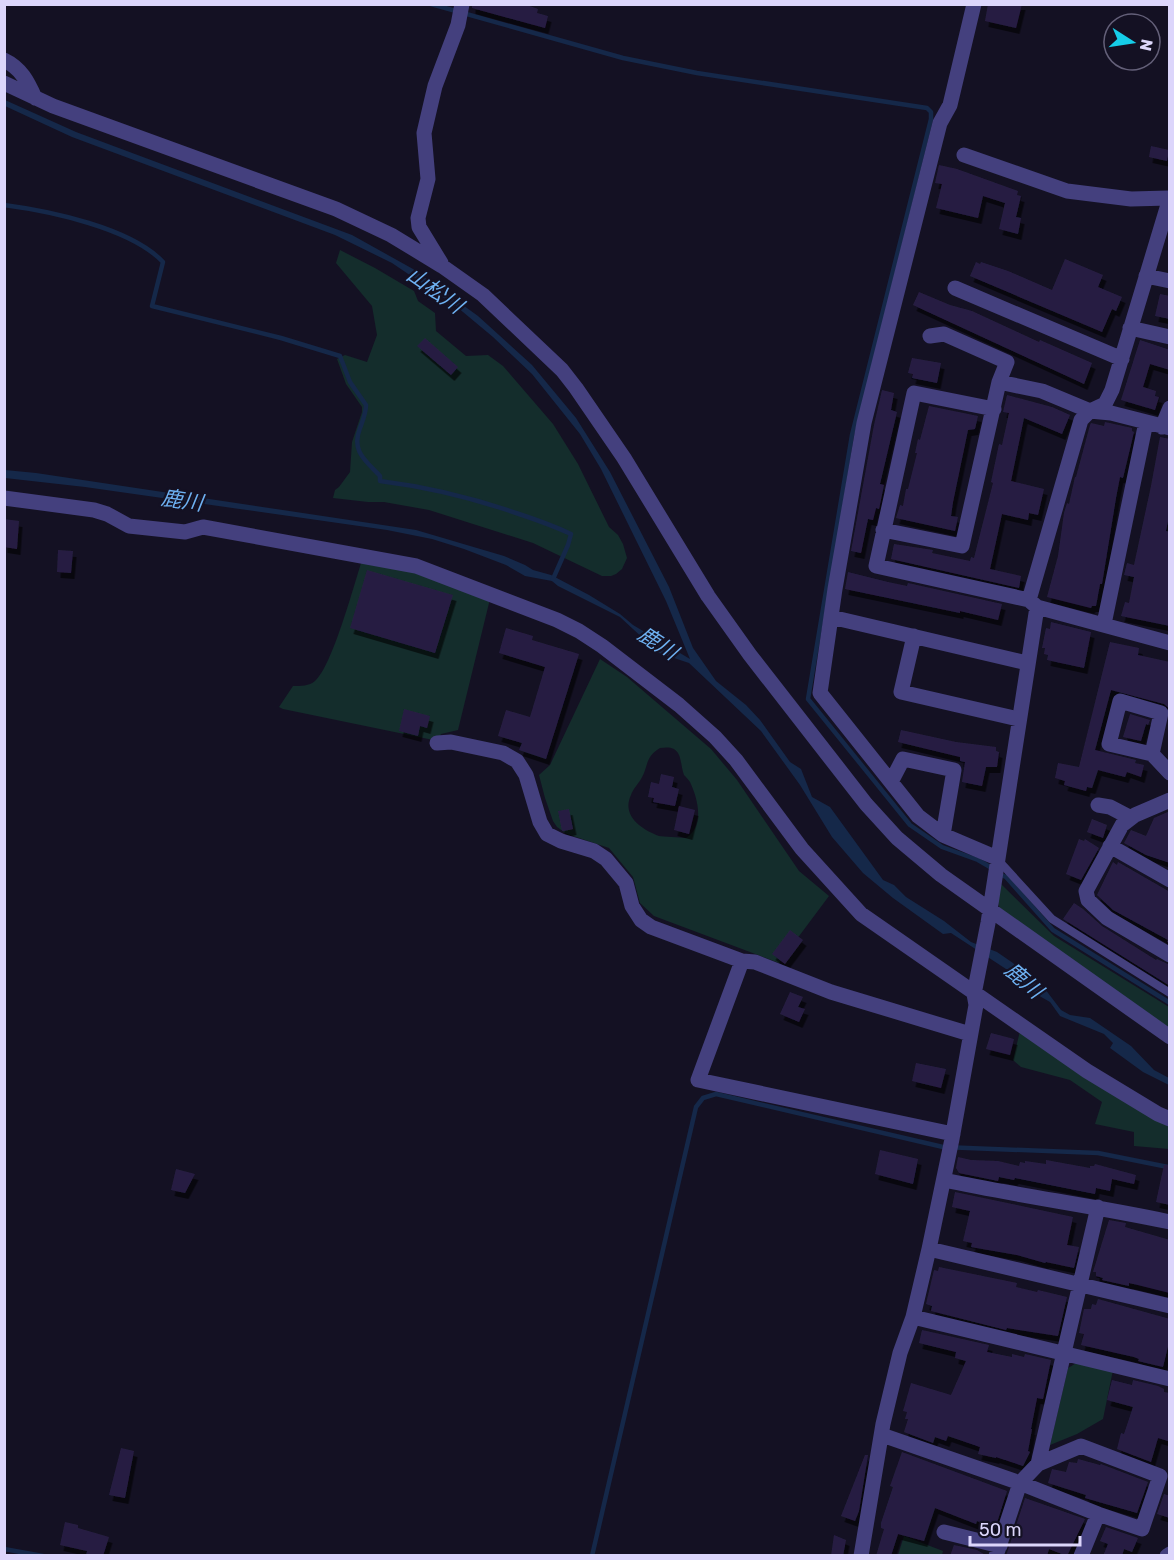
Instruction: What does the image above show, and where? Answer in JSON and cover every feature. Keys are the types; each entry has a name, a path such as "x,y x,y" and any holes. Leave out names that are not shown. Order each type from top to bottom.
{"street":[{"path":"974,4 950,105 940,123 864,423 820,693 918,816 944,835 997,858"},
{"path":"442,266 418,227 418,218 428,179 424,133 435,86 461,10"},
{"path":"4,60 14,65 28,81 35,98"},
{"path":"4,82 64,110 336,209 391,235 442,266 483,295 562,370 576,388 629,467 708,596 757,664 866,804 920,859 966,894 989,915 1170,1037"},
{"path":"861,1556 882,1435 900,1353 913,1317 944,1180 976,1005 975,988 989,915 1027,663 1033,604 1081,420 1090,411 1105,404 1122,359 1169,205 1067,191 964,155"},
{"path":"1146,276 1170,281"},
{"path":"955,288 1122,359"},
{"path":"1130,328 1170,337"},
{"path":"882,530 962,546 999,382 1007,362 944,334 930,336"},
{"path":"999,382 1042,391 1090,411 1111,413 1166,428 1170,408"},
{"path":"993,410 914,393 882,530 876,566 1033,604 1170,643"},
{"path":"1104,624 1146,422"},
{"path":"4,498 94,510 129,526 185,532 203,527 404,563 444,575 557,620 602,646 680,705 715,737 736,760 802,849 861,914 975,988 1087,1071 1170,1119"},
{"path":"831,617 1027,663"},
{"path":"914,636 901,692 1018,719"},
{"path":"437,743 451,742 503,753 513,758 526,774 540,822 547,834 561,842 594,851 606,859 626,883 632,906 641,920 651,927 742,961 755,962 831,992 970,1034"},
{"path":"1152,754 1170,773"},
{"path":"891,782 903,759 954,770 944,835"},
{"path":"1170,800 1131,818 1122,825 1086,891 1088,900 1107,918 1170,955"},
{"path":"1098,805 1110,807 1131,818"},
{"path":"1110,846 1170,880"},
{"path":"742,961 698,1080 951,1142"},
{"path":"944,1180 1170,1222"},
{"path":"1038,1464 1098,1207"},
{"path":"929,1249 1170,1305"},
{"path":"913,1317 1170,1379"},
{"path":"882,1435 1020,1483 1142,1529 1160,1476 1081,1446 1038,1464 1020,1483 998,1551 944,1532"},
{"path":"1081,1556 1098,1514"}],"lane":[{"path":"997,858 1052,919 1170,993"}],"green space":[{"path":"340,250 414,291 418,301 435,313 436,331 466,356 488,355 503,366 553,424 578,464 609,527 618,535 623,544 627,558 622,569 611,576 602,576 533,543 429,510 384,502 333,498 335,490 350,472 352,442 362,412 362,407 346,384 337,359 345,355 367,362 377,335 372,306 336,263"},
{"path":"362,560 403,569 490,599 458,730 441,734 438,741 279,707 293,686 310,684 322,673 342,625"},
{"path":"600,659 627,677 711,749 737,780 799,871 829,896 779,963 654,916 640,903 633,877 609,848 567,834 557,827 545,798 539,775 550,765","holes":["668,747 677,751 684,775 690,782 697,804 696,827 686,838 653,833 640,826 631,816 629,809 632,793 649,759 660,748"]},
{"path":"1000,883 1054,936 1169,1007 1169,1028 1000,909 998,903"},
{"path":"1020,1031 1169,1127 1169,1149 1134,1146 1134,1132 1095,1124 1102,1102 1070,1080 1021,1067 1013,1060"},
{"path":"1078,1362 1113,1370 1103,1419 1077,1434 1050,1445 1068,1368"},
{"path":"904,1536 943,1551 942,1555 898,1555"}],"water":[{"path":"5,100 76,132 352,235 413,269 478,316 532,365 576,418 610,472 669,587 693,648 716,681 746,705 760,720 790,762 801,769 812,797 830,807 883,880 894,885 906,897 944,921 971,942 997,952 1013,963 1022,973 1045,989 1061,1010 1070,1015 1090,1018 1131,1046 1154,1070 1169,1078 1169,1085 1143,1072 1110,1048 1113,1043 1104,1034 1060,1016 1050,1002 1029,990 1013,971 1006,969 951,933 943,934 893,898 863,873 832,837 800,785 761,731 689,663 659,653 620,617 552,581 525,576 506,565 432,539 387,530 85,487 5,478 5,470 36,473 416,530 504,556 533,570 551,575 589,595 690,659 666,601 601,469 580,434 532,374 457,307 392,263 335,235 72,137 5,106"}],"building":[{"path":"472,4 524,4 538,9 537,13 548,16 545,28 472,8"},
{"path":"988,4 1022,4 1016,28 985,21"},
{"path":"1151,146 1169,150 1167,161 1149,157"},
{"path":"939,165 957,169 1018,191 1017,195 1021,196 1016,217 1021,218 1018,234 999,229 1005,203 983,196 978,218 936,208 942,184 935,183"},
{"path":"1065,259 1103,275 1098,287 1122,297 1116,311 1112,309 1102,332 970,276 976,262 980,264 981,262 1052,290"},
{"path":"919,292 972,311 1039,342 1040,340 1092,363 1084,384 913,305"},
{"path":"1160,294 1170,296 1170,319 1155,316"},
{"path":"425,338 458,367 451,375 417,346"},
{"path":"1140,340 1170,350 1170,370 1150,364 1143,387 1156,391 1155,396 1159,397 1155,410 1121,400"},
{"path":"912,358 941,363 937,383 912,378 913,374 908,373"},
{"path":"882,390 894,393 891,410 897,412 880,484 884,485 879,509 876,508 873,520 868,519 861,553 851,551"},
{"path":"1007,395 1052,407 1070,415 1062,434 1024,418 1011,481 1044,489 1038,515 1029,513 1028,520 1002,514 990,569 1021,576 1019,588 891,559 894,544 933,550 932,553 970,561 971,557 974,558 993,483 991,482 999,444 1002,445 1009,413 1003,412"},
{"path":"929,406 978,416 975,429 968,430 953,502 951,516 958,517 955,531 896,518 900,505 903,506 917,453 915,453 918,439 920,440"},
{"path":"1105,422 1132,428 1134,432 1123,478 1120,477 1102,584 1100,584 1096,606 1091,608 1047,597 1058,556 1064,513 1067,503 1069,504 1090,425 1091,423 1104,426"},
{"path":"1160,437 1170,439 1170,511 1166,531 1170,532 1170,626 1121,616 1125,602 1129,603 1134,577 1124,575 1127,563 1134,565"},
{"path":"4,519 19,521 17,549 4,547"},
{"path":"58,550 73,551 71,573 57,572"},
{"path":"367,570 453,595 435,653 350,628"},
{"path":"848,572 1002,604 998,620 845,589"},
{"path":"1051,622 1091,632 1084,668 1047,660 1048,655 1044,654 1045,648 1042,648 1046,628 1050,629"},
{"path":"506,628 533,636 532,640 579,654 546,759 519,750 522,743 498,736 506,710 530,717 545,667 499,653"},
{"path":"1110,642 1139,648 1138,655 1170,662 1170,709 1164,704 1111,690 1095,750 1136,760 1135,763 1144,765 1141,777 1127,772 1125,777 1098,770 1092,788 1087,787 1086,791 1064,785 1065,781 1055,778 1058,763 1079,767"},
{"path":"404,709 430,716 427,728 420,726 418,736 399,731"},
{"path":"1130,714 1150,720 1148,725 1146,724 1141,741 1123,737"},
{"path":"901,730 956,742 996,747 996,751 999,752 997,767 986,767 982,786 962,782 965,762 960,761 960,757 898,742"},
{"path":"661,774 674,777 672,787 679,789 675,806 653,802 654,798 648,797 651,782 659,784"},
{"path":"679,806 695,810 689,834 674,830"},
{"path":"569,809 573,829 562,831 558,811"},
{"path":"1170,811 1170,863 1146,855 1124,843 1131,830 1146,836 1154,818"},
{"path":"1092,819 1107,825 1103,838 1087,832"},
{"path":"1079,839 1084,841 1085,839 1099,848 1081,880 1066,874"},
{"path":"1113,862 1117,865 1118,862 1170,892 1170,943 1113,910 1097,895"},
{"path":"1074,903 1102,926 1156,960 1170,965 1170,986 1063,919"},
{"path":"790,930 803,940 785,964 772,954"},
{"path":"790,992 803,997 798,1007 805,1009 799,1022 780,1014"},
{"path":"991,1033 1014,1039 1010,1055 986,1049"},
{"path":"916,1063 946,1069 941,1088 912,1081"},
{"path":"880,1150 918,1159 913,1184 875,1174"},
{"path":"958,1157 998,1161 1019,1166 1020,1162 1025,1163 1025,1161 1046,1164 1046,1160 1090,1168 1095,1164 1136,1175 1134,1184 1112,1179 1110,1191 1096,1188 1095,1194 1015,1178 1014,1180 999,1177 998,1181 959,1173 956,1168"},
{"path":"1164,1165 1170,1165 1170,1205 1156,1202"},
{"path":"176,1169 195,1174 185,1193 171,1190"},
{"path":"955,1192 1073,1217 1067,1245 1079,1247 1074,1268 971,1247 972,1243 963,1241 970,1211 952,1207"},
{"path":"1109,1220 1126,1223 1125,1227 1170,1240 1170,1293 1129,1283 1129,1286 1102,1280 1103,1278 1096,1276 1096,1272 1093,1272"},
{"path":"939,1267 1017,1283 1016,1287 1067,1297 1058,1336 1007,1328 1006,1330 931,1311 932,1306 926,1304 934,1270 938,1271"},
{"path":"1098,1299 1170,1319 1170,1338 1163,1367 1138,1361 1139,1359 1134,1357 1081,1345 1084,1334 1079,1333 1084,1309 1091,1309 1092,1304 1096,1305"},
{"path":"922,1330 989,1345 987,1352 1012,1357 1012,1354 1024,1357 1025,1354 1051,1360 1043,1399 1037,1398 1028,1451 1030,1452 1023,1466 978,1454 980,1447 948,1436 946,1441 935,1437 933,1443 904,1432 908,1419 905,1419 907,1412 903,1411 911,1383 951,1395 966,1361 955,1358 956,1352 919,1343"},
{"path":"1112,1380 1132,1385 1133,1380 1158,1386 1164,1389 1164,1392 1170,1393 1170,1435 1168,1441 1158,1438 1151,1462 1117,1449 1121,1433 1124,1434 1133,1407 1107,1400"},
{"path":"121,1448 134,1451 125,1498 109,1495"},
{"path":"902,1452 1007,1491 995,1529 935,1508 924,1541 898,1534 891,1556 876,1556 884,1529 881,1528 881,1523 893,1487 890,1486"},
{"path":"865,1455 868,1455 859,1511 855,1521 841,1516"},
{"path":"1078,1459 1101,1464 1148,1482 1137,1513 1085,1498 1086,1495 1048,1483 1052,1469 1066,1472 1069,1462 1077,1463"},
{"path":"1164,1494 1170,1496 1170,1518 1157,1514"},
{"path":"1025,1498 1085,1519 1067,1556 1049,1549 1047,1556 1006,1556"},
{"path":"65,1522 109,1537 103,1556 86,1556 87,1551 60,1545"},
{"path":"1106,1527 1138,1538 1132,1552 1124,1549 1122,1556 1103,1556 1108,1544 1100,1541"},
{"path":"834,1535 846,1540 843,1556 831,1556"},
{"path":"954,1545 977,1550 987,1556 950,1556"}],"waterway":[{"path":"431,4 623,58 697,73 927,108 931,112 852,435 808,699 910,825 942,847 978,860 990,867"},
{"path":"4,205 89,223 149,250 163,262 152,306 281,338 340,356 350,382 366,405 358,436 358,449 380,476 380,481 416,486 467,498 502,508 571,534 553,579"},
{"path":"1001,875 1006,877 1053,930 1170,1003"},
{"path":"592,1556 696,1107 703,1098 716,1094 943,1147 1098,1153 1168,1167"},
{"path":"4,1549 43,1556"}],"water label":[{"name":"山松川","path":"435,290"},
{"name":"鹿川","path":"182,500"},
{"name":"鹿川","path":"658,643"},
{"name":"鹿川","path":"1024,980"}]}
